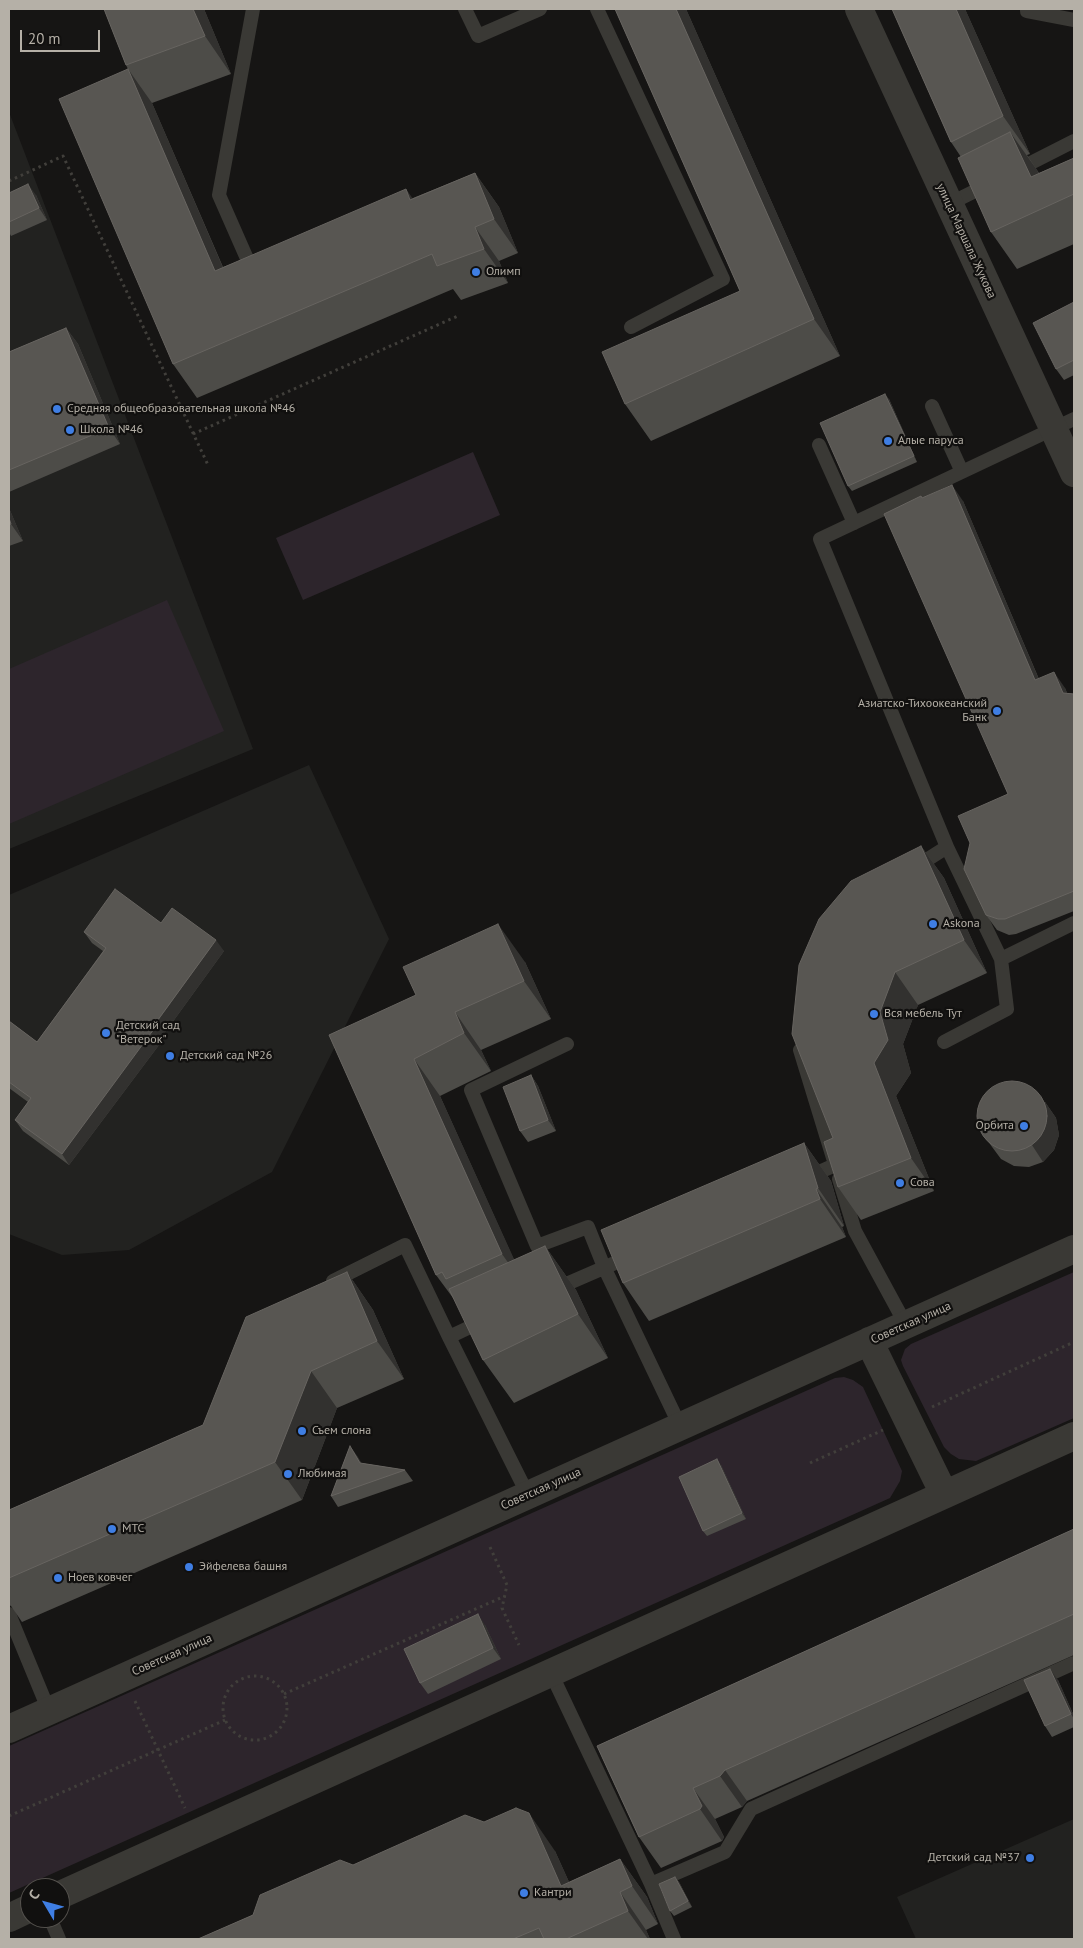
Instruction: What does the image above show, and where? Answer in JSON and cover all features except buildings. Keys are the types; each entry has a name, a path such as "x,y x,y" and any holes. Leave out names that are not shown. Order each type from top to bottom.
{"street":[{"name":"улица Маршала Жукова","path":"859,9 949,204 1068,443"},
{"name":"Советская улица","path":"9,1729 1074,1249"},
{"path":"869,1341 944,1494"},
{"path":"70,1890 1074,1436"}],"lane":[{"path":"253,9 219,196 252,270 269,262"},
{"path":"465,9 478,36 540,9"},
{"path":"597,9 723,278 631,327"},
{"path":"1027,9 1028,11 1074,20"},
{"path":"949,204 1074,141"},
{"path":"932,406 962,472"},
{"path":"944,1042 1007,1009 1000,959 947,847 820,539 962,472 1068,443"},
{"path":"819,445 854,523"},
{"path":"905,874 947,847"},
{"path":"1000,959 1074,922"},
{"path":"800,1038 799,1046 855,1231 906,1325"},
{"path":"567,1044 471,1090 537,1246 588,1227 604,1267 680,1426"},
{"path":"791,1185 835,1165"},
{"path":"317,1288 405,1245 448,1337 528,1495"},
{"path":"544,1294 640,1252"},
{"path":"448,1337 500,1314"},
{"path":"9,1614 49,1711"},
{"path":"651,1884 725,1852 751,1809 1074,1663"},
{"path":"551,1673 651,1884 674,1939"}],"path":[{"path":"9,181 63,156 208,465"},
{"path":"193,434 460,315"},
{"path":"810,1463 1074,1342"},
{"path":"490,1547 507,1585 502,1608 519,1645"},
{"path":"284,1694 505,1596"},
{"path":"249,1676 263,1677 275,1683 284,1694 288,1708 284,1722 275,1734 261,1740 246,1739 233,1732 225,1720 223,1706 227,1693 236,1682 249,1676"},
{"path":"132,1695 186,1811"},
{"path":"9,1816 225,1720"}],"shaded area":[{"name":"Школа №46","path":"9,112 253,749 9,849"},
{"path":"473,452 500,515 303,600 276,538"},
{"path":"167,600 224,731 9,824 9,669"},
{"name":"Детский сад №26","path":"309,765 389,939 272,1172 129,1250 62,1255 9,1234 9,895"},
{"path":"1074,1272 1074,1418 976,1461 959,1459 951,1454 944,1447 903,1366 901,1360 905,1349 911,1344"},
{"path":"844,1377 853,1380 863,1387 902,1471 900,1481 890,1498 42,1878 20,1878 20,1888 9,1893 9,1746 835,1378"},
{"name":"Детский сад №37","path":"1074,1819 1074,1939 916,1939 897,1897"}],"place":[{"name":"Олимп","path":"476,272"},
{"name":"Средняя общеобразовательная школа №46","path":"57,409"},
{"name":"Школа №46","path":"70,430"},
{"name":"Алые паруса","path":"888,441"},
{"name":"Азиатско-Тихоокеанский Банк","path":"997,711"},
{"name":"Askona","path":"933,924"},
{"name":"Вся мебель Тут","path":"874,1014"},
{"name":"Детский сад \"Ветерок\"","path":"106,1033"},
{"name":"Детский сад №26","path":"170,1056"},
{"name":"Орбита","path":"1024,1126"},
{"name":"Сова","path":"900,1183"},
{"name":"Съем слона","path":"302,1431"},
{"name":"Любимая","path":"288,1474"},
{"name":"МТС","path":"112,1529"},
{"name":"Эйфелева башня","path":"189,1567"},
{"name":"Ноев ковчег","path":"58,1578"},
{"name":"Детский сад №37","path":"1030,1858"},
{"name":"Кантри","path":"524,1893"}]}
